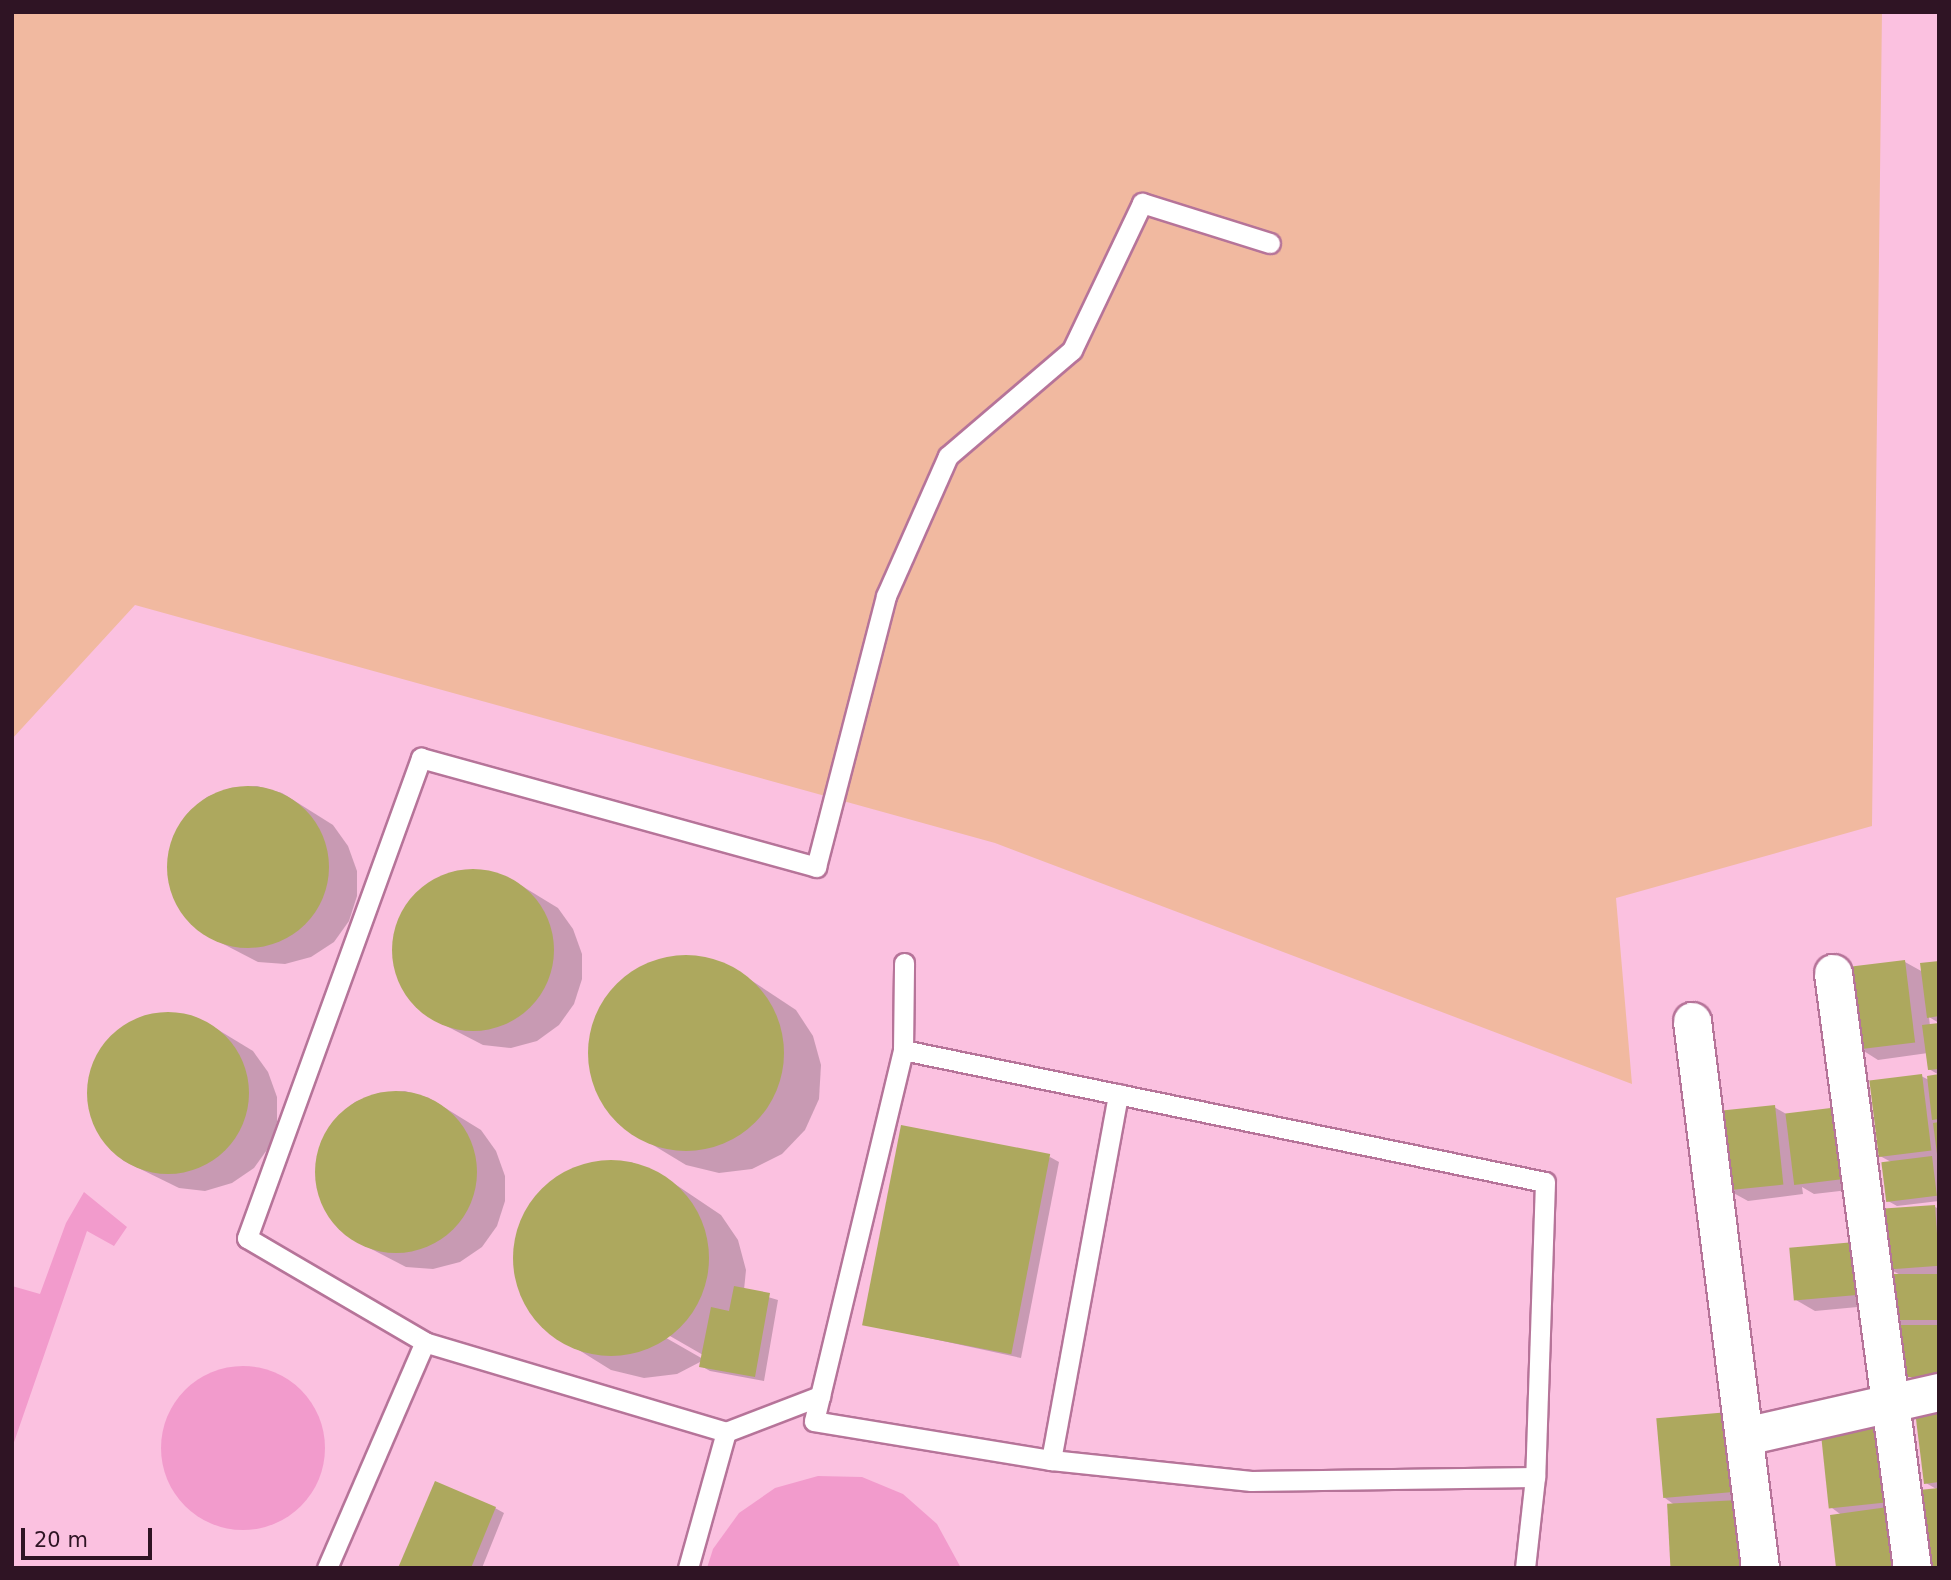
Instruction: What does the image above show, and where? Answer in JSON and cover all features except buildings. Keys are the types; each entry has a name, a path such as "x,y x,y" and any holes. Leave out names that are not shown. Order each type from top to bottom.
{"street":[{"path":"1833,973 1912,1568"},
{"path":"1692,1021 1760,1568"},
{"path":"1745,1436 1939,1392"}],"lane":[{"path":"820,1396 726,1432 425,1342 247,1238 421,758 816,867 886,596 948,456 1072,350 1142,203 1270,243"},
{"path":"904,963 903,1050 814,1421 1051,1460 1251,1481 1535,1477"},
{"path":"903,1050 1545,1182 1535,1477 1525,1568"},
{"path":"1051,1460 1118,1094"},
{"path":"327,1568 425,1342"},
{"path":"688,1568 726,1432"}],"shaded area":[{"path":"12,12 1882,12 1872,826 1616,898 1632,1084 995,843 135,605 12,739"},
{"path":"84,1192 127,1227 114,1246 87,1231 12,1448 12,1286 40,1294 66,1223"},
{"path":"243,1366 274,1372 301,1390 319,1417 325,1448 319,1479 301,1506 274,1524 243,1530 212,1524 185,1506 167,1479 161,1448 167,1417 185,1390 212,1372"},
{"path":"818,1476 862,1477 903,1494 937,1524 961,1568 707,1568 713,1549 739,1513 775,1488"}]}
